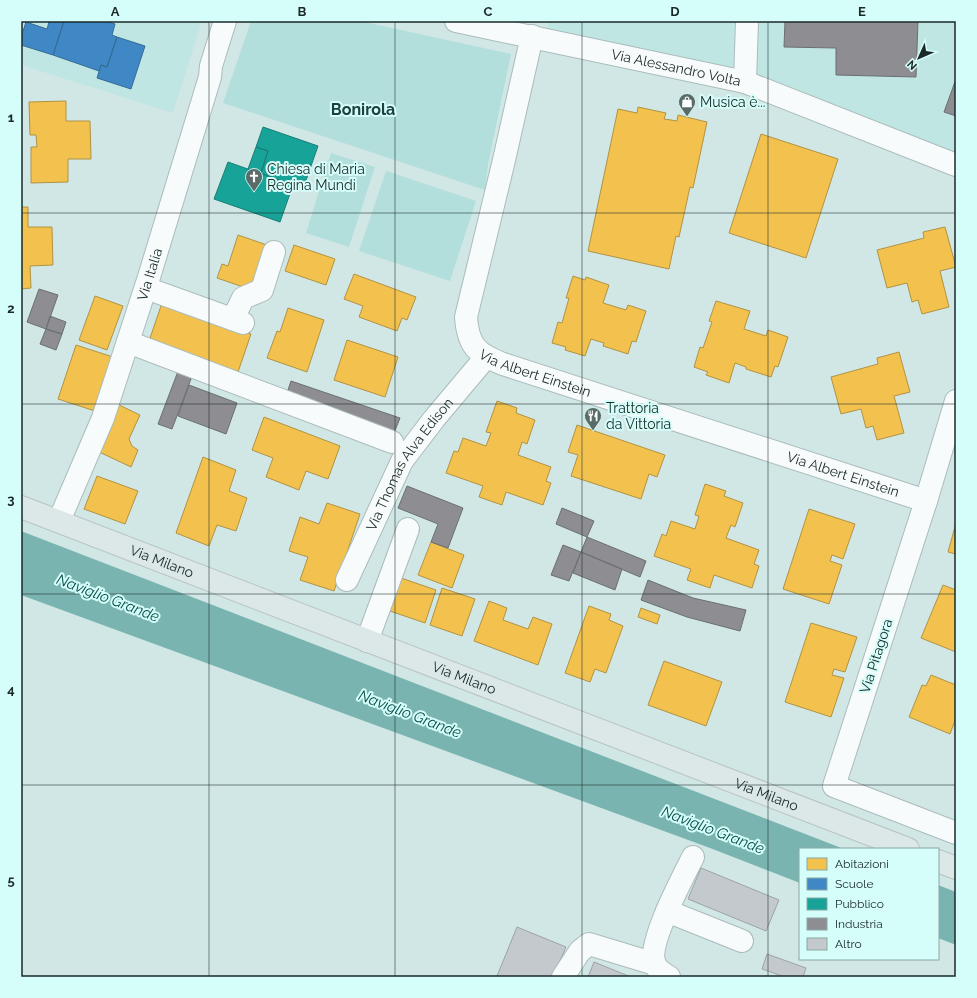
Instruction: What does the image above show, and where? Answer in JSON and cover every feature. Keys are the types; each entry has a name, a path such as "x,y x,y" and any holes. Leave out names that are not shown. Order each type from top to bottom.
{"main road":[{"name":"Via Milano","path":"21,507 905,848"},
{"path":"939,861 956,868"}],"street":[{"name":"Via Italia","path":"59,521 103,418 146,288 210,77 211,66 225,21"},
{"name":"Via Alessandro Volta","path":"456,21 745,82 956,165"},
{"path":"745,82 747,21"},
{"name":"Via Albert Einstein","path":"532,36 466,317 469,338 474,346 486,357 510,366 926,502"},
{"path":"146,288 238,321 243,298 262,290 274,252"},
{"path":"128,342 392,442"},
{"name":"Via Thomas Alva Edison","path":"347,580 402,461 434,419 486,357"},
{"name":"Via Pitagora","path":"956,401 926,502 834,786 956,833"},
{"path":"367,641 408,529"},
{"path":"662,971 654,949 667,911 692,857"},
{"path":"667,911 742,941"},
{"path":"564,977 580,951 589,944 662,971"}],"shaded area":[{"path":"21,21 202,21 173,113 21,65"},
{"path":"251,21 360,21 511,54 488,164 485,190 223,103"},
{"path":"548,21 956,21 956,155 548,31"},
{"path":"331,153 375,167 349,247 306,233"},
{"path":"386,171 476,201 450,281 359,251"}],"water":[{"name":"Naviglio Grande","path":"21,531 841,848 799,848 799,883 710,848 21,595"},
{"path":"939,885 956,892 956,945 939,938"}],"building: Abitazioni":[{"path":"66,101 66,121 90,121 91,159 68,159 68,182 31,183 31,147 37,147 36,135 30,135 29,102"},
{"path":"638,107 666,113 664,119 677,121 678,115 707,122 693,188 690,187 679,237 676,236 669,269 588,251 618,109 637,113"},
{"path":"761,134 838,159 806,258 729,233"},
{"path":"21,207 28,207 28,227 52,227 53,265 30,266 31,288 21,289"},
{"path":"945,227 956,267 940,271 949,307 922,314 918,300 912,302 907,283 887,288 877,250 924,238 923,232"},
{"path":"238,235 267,245 252,290 217,278 222,264 228,266"},
{"path":"294,245 335,259 326,285 285,271"},
{"path":"354,274 416,297 407,320 402,318 397,331 359,317 363,306 344,299"},
{"path":"573,276 585,280 586,277 609,285 603,303 626,310 628,305 646,311 636,342 632,341 628,354 603,346 604,343 591,339 585,356 565,350 566,347 552,343 558,322 562,323 569,298 566,298"},
{"path":"95,296 123,306 107,350 79,340"},
{"path":"716,301 750,311 744,329 766,336 768,330 788,337 778,367 775,366 771,377 746,369 746,367 735,363 729,383 706,375 708,372 694,367 700,347 703,348 712,322 709,321"},
{"path":"162,303 251,334 237,375 148,344"},
{"path":"288,308 324,320 307,372 267,358 277,331 280,332"},
{"path":"347,340 398,357 385,397 334,380"},
{"path":"76,345 113,357 95,411 58,399"},
{"path":"899,352 910,392 894,396 904,433 877,440 873,426 866,428 861,409 841,414 831,377 878,364 877,358"},
{"path":"497,401 517,408 516,413 535,420 527,444 522,442 518,455 551,467 546,481 551,483 543,505 506,492 502,505 479,497 483,486 446,473 454,451 458,452 463,438 486,446 491,433 486,432"},
{"path":"117,404 140,415 129,439 132,446 138,450 131,467 95,450"},
{"path":"264,417 340,446 328,479 306,471 299,490 266,477 273,458 252,450"},
{"path":"577,425 665,455 657,477 649,474 641,499 571,476 578,455 568,452"},
{"path":"203,457 236,470 229,491 247,498 236,531 217,525 209,546 176,533"},
{"path":"97,476 138,491 125,524 84,509"},
{"path":"705,484 726,491 724,496 743,503 735,527 731,525 726,538 759,550 754,564 759,566 752,588 714,575 710,588 687,580 691,569 654,556 662,534 666,536 671,521 695,529 699,516 695,515"},
{"path":"327,503 360,514 334,591 300,580 308,557 289,551 300,517 319,524"},
{"path":"809,509 855,524 843,559 832,555 830,561 842,565 829,604 783,589"},
{"path":"956,523 956,554 948,552"},
{"path":"431,542 464,555 452,588 418,575"},
{"path":"401,578 436,590 425,623 390,611"},
{"path":"943,585 956,590 956,652 921,638"},
{"path":"442,588 475,599 462,636 430,625"},
{"path":"489,601 507,608 503,620 528,629 533,617 552,624 538,665 474,641"},
{"path":"589,606 611,614 609,620 623,626 606,673 595,669 590,682 565,673"},
{"path":"641,608 660,615 657,624 638,617"},
{"path":"811,623 857,637 845,672 834,669 832,675 844,678 831,717 785,702"},
{"path":"664,661 722,682 706,726 648,705"},
{"path":"931,675 956,685 956,718 950,734 909,717 922,685 926,686"}],"building: Scuole":[{"path":"46,21 64,21 53,55 21,45 21,37 26,22 47,29 49,22"},
{"path":"64,21 105,21 115,24 112,35 117,37 107,67 101,65 99,71 53,55"},
{"path":"117,37 145,46 131,89 97,78 101,65 107,67"}],"building: Pubblico":[{"path":"263,127 318,146 303,189 261,173 268,151 256,147"},
{"path":"256,147 268,151 261,173 248,169"},
{"name":"Chiesa di Maria Regina Mundi","path":"228,162 293,185 280,222 214,199"}],"building: Industria":[{"path":"785,21 918,21 916,77 836,75 836,48 784,47"},
{"path":"956,79 956,116 944,112"},
{"path":"39,289 58,295 46,329 27,322"},
{"path":"50,316 66,322 62,334 46,329"},
{"path":"46,329 62,334 56,350 40,344"},
{"path":"180,366 194,371 172,429 158,424"},
{"path":"291,381 400,418 394,433 286,396"},
{"path":"189,385 237,403 226,434 178,416"},
{"path":"407,486 463,508 448,548 431,542 438,524 398,508"},
{"path":"562,508 594,521 587,537 556,524"},
{"path":"587,537 646,561 640,577 581,552"},
{"path":"563,545 581,552 569,581 551,575"},
{"path":"581,552 622,569 615,590 573,573"},
{"path":"648,580 693,598 746,610 740,631 687,617 641,600"}],"building: Altro":[{"path":"701,868 779,900 766,931 688,899"},
{"path":"517,927 566,947 553,977 497,976"},
{"path":"767,954 806,968 803,977 785,977 762,969"},
{"path":"594,962 631,977 588,977"}],"place":[{"name":"Musica è...","path":"687,117"},
{"name":"Chiesa di Maria Regina Mundi","path":"254,192"},
{"name":"Trattoria da Vittoria","path":"593,431"}],"district":[{"name":"Bonirola","path":"363,109"}]}
